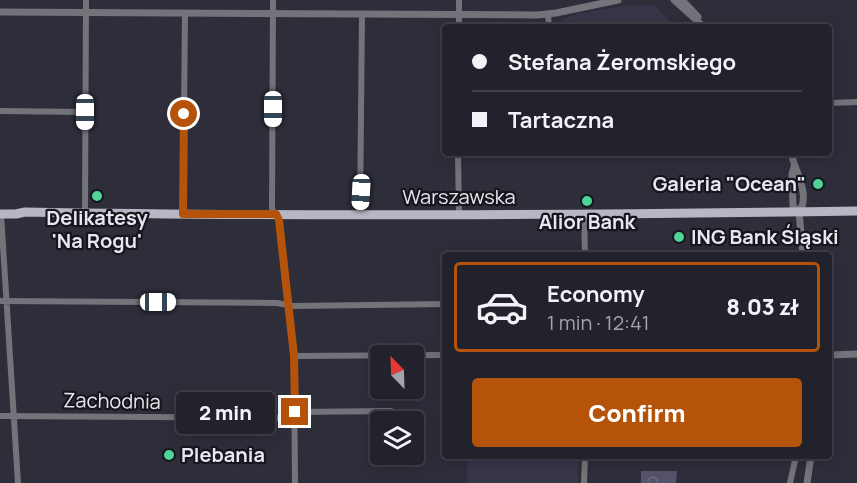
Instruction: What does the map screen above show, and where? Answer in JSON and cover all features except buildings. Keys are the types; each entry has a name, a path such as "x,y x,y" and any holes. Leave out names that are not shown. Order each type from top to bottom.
{"main road":[{"name":"Warszawska","path":"0,213 584,215 857,211"}],"street":[{"path":"85,213 86,0"},
{"path":"273,0 272,209 279,220 294,356 295,483"},
{"path":"459,0 459,24"},
{"path":"0,12 548,14 618,0"},
{"path":"674,0 700,24"},
{"path":"682,0 702,24"},
{"path":"183,214 185,13"},
{"path":"360,215 362,14"},
{"path":"548,14 549,24"},
{"path":"832,103 857,102"},
{"path":"0,111 85,112"},
{"path":"458,156 459,215"},
{"path":"792,156 803,199 803,206 799,212 802,252"},
{"path":"0,213 3,301 18,483"},
{"path":"584,215 585,252"},
{"path":"3,301 277,303 289,305 442,304"},
{"path":"294,356 442,354"},
{"path":"832,355 857,354"},
{"name":"Zachodnia","path":"0,416 295,415 370,412"},
{"path":"584,483 585,459"},
{"path":"790,483 795,459"},
{"path":"807,483 811,459"}],"shaded area":[{"path":"654,5 673,24 560,24 562,19 577,14 623,6"},
{"path":"467,459 578,459 578,483 467,483"}],"green space":[{"path":"641,471 677,471 676,483 641,483"}],"place":[{"name":"Galeria \"Ocean\"","path":"818,184"},
{"name":"Delikatesy 'Na Rogu'","path":"97,196"},
{"name":"Alior Bank","path":"587,201"},
{"name":"ING Bank Śląski","path":"679,237"},
{"name":"Plebania","path":"169,455"}],"route":[{"path":"184,114 183,214 276,214 279,220 294,356 295,412"}]}
